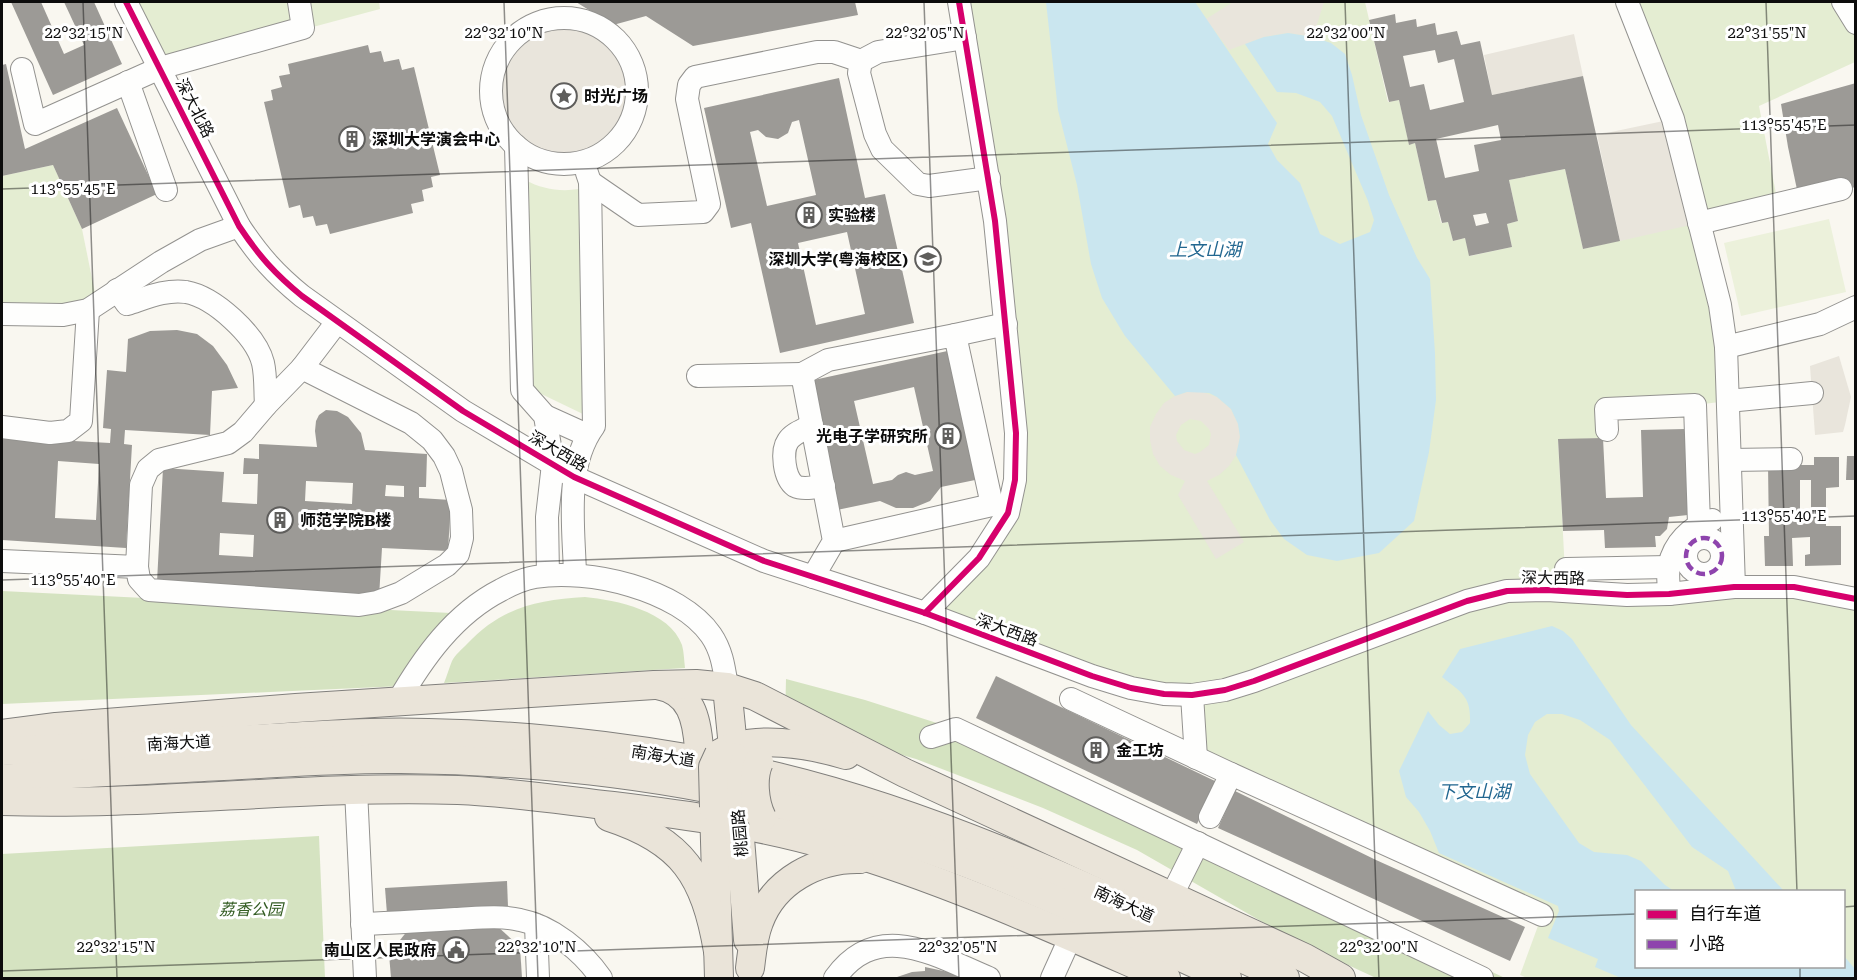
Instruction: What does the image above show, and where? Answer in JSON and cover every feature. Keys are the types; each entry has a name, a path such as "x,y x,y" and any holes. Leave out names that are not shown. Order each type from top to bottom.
{"main road":[{"path":"2,734 56,727 654,685 696,684 727,687 755,696 905,773 1172,895 1305,958 1341,978"},
{"path":"654,685 672,690 693,710 698,730 755,776 757,804 728,817"},
{"path":"727,687 729,754"},
{"name":"南海大道","path":"2,752 356,733 427,732 599,747 725,766 780,778 975,839 1032,862 1285,978"},
{"path":"728,817 713,767 729,754 772,752 798,745 838,753 905,773"},
{"name":"南海大道","path":"2,779 337,760 402,759 540,767 614,774 670,783 779,805 904,841 1028,889 1227,978"},
{"path":"2,801 67,802 356,790 459,790 728,817 874,859 983,898 1166,978"},
{"path":"535,796 611,817 641,829 674,850 694,874 701,888 714,926 718,965"},
{"name":"桃园路","path":"718,965 728,817"},
{"name":"桃园路","path":"728,817 750,973"},
{"path":"750,973 758,924 766,906 778,890 795,876 819,865 842,860 874,859"}],"street":[{"name":"深大北路","path":"126,2 239,226"},
{"path":"22,69 35,124 160,68 303,28 299,2"},
{"path":"925,613 979,558 1000,509 1016,480 1016,433 989,178 959,2"},
{"path":"1627,2 1673,119 1720,305 1726,347 1734,587"},
{"path":"1843,2 1856,23"},
{"path":"575,575 574,477 587,435 594,426 587,172 598,156 612,147 623,135 632,120 637,90 635,74 625,50 608,31 557,9 519,33 500,54 491,87 492,103 505,135 532,157 551,163 570,164 587,172 638,215 703,212 709,204 687,99 689,84 695,77 817,52 834,52 861,60 878,52 966,38"},
{"path":"861,60 860,73 875,134 882,149 918,184 929,186 989,178"},
{"path":"129,82 166,190"},
{"path":"516,146 522,390 545,416 587,435"},
{"path":"1699,223 1840,189"},
{"path":"2,314 63,315 88,310 200,240 239,226"},
{"name":"深大西路","path":"239,226 258,254 279,277 337,322 463,411 574,477 764,561 925,613 1131,688 1164,694 1192,695 1225,690 1467,601 1525,590 1627,595 1669,594 1734,587 1794,587 1856,599"},
{"path":"117,290 127,304 158,293 186,292 213,303 231,316 248,336 262,361 266,405"},
{"path":"1726,347 1820,324 1856,307"},
{"path":"2,427 50,433 68,431 81,421 88,310"},
{"path":"302,368 411,423 432,440 444,456 451,471 461,510 462,538 458,554 447,565 401,593 378,602 359,605 149,590 140,579 137,567 141,485 148,469 159,460 228,442 243,432 302,368 337,322"},
{"path":"698,376 801,374 828,360 1006,324"},
{"path":"955,335 1000,509"},
{"path":"801,374 834,541 813,577"},
{"path":"1728,401 1812,393"},
{"path":"1607,430 1606,409 1695,405 1700,531"},
{"path":"545,416 553,464 548,517 548,575"},
{"path":"812,425 792,436 786,443 783,454 789,478 794,485 802,488 824,486"},
{"path":"1730,460 1791,459"},
{"path":"834,541 1000,509"},
{"path":"1669,594 1668,567 1681,540 1700,531 1715,519 1732,518"},
{"path":"2,561 137,567"},
{"path":"1566,569 1668,567"},
{"path":"1626,569 1627,595"},
{"path":"397,703 427,655 460,619 479,603 499,591 532,577 548,575 575,575 632,585 692,615 710,633 717,645 724,666 727,687"},
{"path":"1192,695 1196,758"},
{"path":"1071,699 1542,915"},
{"path":"931,737 956,729 1482,978"},
{"path":"1210,818 1231,774"},
{"path":"356,790 365,978"},
{"path":"1172,895 1197,843"},
{"path":"362,924 495,917 522,920 536,925 575,950 601,978"},
{"path":"536,925 538,978"},
{"path":"1052,978 1071,936"},
{"path":"835,978 852,959 864,951 880,946 899,945 919,949 989,978"}],"green space":[{"path":"125,2 379,2 380,9 160,68"},
{"path":"959,2 1365,2 1388,102 1399,100 1409,144 1415,143 1428,201 1436,200 1441,223 1448,222 1453,241 1465,238 1470,256 1512,247 1507,224 1518,221 1509,180 1565,169 1583,249 1699,222 1627,2 1843,2 1855,23 1855,62 1759,106 1778,204 1699,223 1728,401 1695,405 1603,409 1603,438 1558,440 1566,591 1855,599 1855,978 1527,978 1520,975 1542,915 1196,758 1192,695 925,613 979,558 1015,480"},
{"path":"53,165 82,229 97,303 2,314 2,176"},
{"path":"525,180 551,189 579,189 585,415 533,390"},
{"path":"1829,219 1846,292 1741,316 1724,243"},
{"path":"2,591 451,613 402,686 2,704"},
{"path":"585,597 641,609 666,624 676,633 682,645 685,668 444,683 455,657 493,621 536,603"},
{"path":"786,679 865,700 943,725 1095,786 1505,978 1376,978 1294,940 1137,850 1043,808 916,759 785,721"},
{"name":"荔香公园","path":"319,836 325,978 2,978 2,854"}],"shaded area":[{"path":"1233,2 1324,2 1313,37 1288,33 1264,37 1229,50 1206,19"},
{"name":"时光广场","path":"564,18 592,23 616,39 632,63 637,91 632,119 616,143 592,159 564,164 536,159 512,143 496,119 491,91 496,63 512,39 536,23"},
{"path":"1574,34 1583,76 1492,95 1484,55"},
{"path":"1673,119 1699,223 1620,241 1597,135"},
{"path":"1839,356 1851,397 1843,432 1815,435 1810,366"},
{"path":"1200,391 1217,397 1231,409 1238,424 1240,437 1236,455 1219,475 1207,481 1244,542 1216,559 1178,495 1185,481 1171,475 1160,466 1153,454 1150,440 1150,427 1164,403 1187,392","holes":["1190,419 1201,421 1211,434 1209,445 1195,454 1184,450 1177,441 1176,435 1181,425"]}],"water":[{"name":"上文山湖","path":"1046,2 1195,2 1277,123 1268,144 1277,160 1300,183 1320,234 1340,244 1370,232 1374,220 1332,116 1320,102 1296,93 1277,92 1245,44 1264,37 1288,33 1331,43 1345,54 1361,115 1389,195 1417,258 1430,279 1436,400 1429,452 1414,521 1379,553 1337,561 1307,555 1284,539 1270,520 1236,455 1240,437 1238,424 1231,409 1209,393 1187,392 1175,396 1125,336 1102,298 1091,264 1077,185 1058,110"},
{"name":"下文山湖","path":"1552,626 1563,631 1572,639 1631,725 1783,890 1736,890 1728,871 1692,847 1610,740 1580,720 1562,714 1547,714 1535,722 1528,735 1525,755 1530,774 1579,843 1594,852 1627,855 1641,861 1672,890 1635,890 1635,968 1845,968 1845,957 1855,969 1855,978 1621,978 1595,967 1598,959 1548,938 1559,911 1558,906 1439,853 1419,812 1406,797 1399,771 1428,711 1450,734 1462,732 1470,723 1469,707 1464,696 1442,677 1460,649"}],"building":[{"path":"11,2 41,2 64,54 84,45 64,2 94,2 122,64 53,95"},
{"path":"576,2 855,2 858,15 693,46 646,16 613,25"},
{"path":"1395,14 1396,23 1416,19 1417,27 1435,23 1437,35 1457,31 1461,45 1480,41 1492,95 1583,76 1620,241 1583,249 1565,169 1509,180 1518,221 1507,224 1512,247 1469,256 1465,238 1453,241 1448,222 1442,223 1436,200 1428,201 1415,143 1409,145 1399,100 1389,102 1369,20","holes":["1435,50 1438,63 1454,59 1464,102 1430,110 1424,84 1410,87 1403,56","1498,125 1501,140 1474,145 1479,171 1445,178 1436,139","1486,213 1489,223 1476,226 1473,215"]},
{"name":"深圳大学演会中心","path":"368,45 370,53 381,51 384,62 399,59 402,70 414,67 440,175 431,177 433,187 422,190 424,201 411,204 413,213 330,234 327,224 316,226 313,216 303,218 300,205 289,208 264,102 273,100 271,90 282,87 279,76 290,74 288,64"},
{"path":"6,64 25,149 117,108 157,194 82,229 53,165 2,176 2,65"},
{"name":"实验楼","path":"839,78 865,198 885,194 914,323 780,353 751,223 731,228 704,108","holes":["799,120 816,195 767,206 750,132 758,130 766,137 778,139 788,133 792,122","847,232 865,314 816,325 798,243"]},
{"path":"1856,83 1856,187 1799,199 1781,104"},
{"path":"177,330 197,334 213,346 227,365 238,388 212,391 210,435 125,430 124,444 132,445 126,548 2,540 2,437 110,443 111,429 103,428 107,370 126,372 128,339 150,331","holes":["58,461 99,464 96,520 55,518"]},
{"name":"光电子学研究所","path":"952,350 980,479 941,487 930,501 913,508 896,508 880,501 837,510 809,381","holes":["914,387 933,471 915,475 906,472 892,480 873,484 854,401"]},
{"path":"326,410 337,411 348,417 361,433 365,450 427,454 426,487 419,487 419,498 451,500 448,551 382,548 379,597 157,582 163,468 224,472 222,502 257,504 258,474 243,474 244,458 259,459 259,444 317,447 315,431 319,415","holes":["306,481 353,483 352,504 305,501","386,485 404,486 404,497 385,496","220,533 254,535 253,557 219,555"]},
{"path":"1685,429 1688,515 1669,517 1667,529 1660,536 1655,536 1656,547 1605,548 1604,530 1563,531 1558,439 1603,438 1606,498 1643,497 1641,430"},
{"path":"1847,456 1856,456 1856,480 1846,480"},
{"path":"1814,457 1839,457 1839,487 1826,488 1826,526 1841,526 1841,565 1805,566 1805,555 1810,554 1810,537 1792,538 1793,566 1765,566 1764,536 1769,536 1768,465 1814,465","holes":["1800,480 1811,480 1811,510 1800,510"]},
{"name":"金工坊","path":"996,676 1217,782 1197,824 976,718"},
{"path":"1235,791 1376,860 1525,927 1510,961 1218,828"},
{"path":"507,881 508,907 387,914 385,888"},
{"name":"南山区人民政府","path":"496,925 520,947 522,978 391,978 389,954 408,930"},
{"path":"925,967 948,972 949,970 975,978 894,978 912,972 925,971"}],"marked path":[{"path":"1704,538 1717,543 1722,556 1717,569 1704,574 1691,569 1686,556 1691,543 1704,538"}],"cycle path":[{"path":"126,2 239,226 261,256 302,296 463,411 574,477 764,561 925,613 1092,676 1131,688 1164,694 1192,695 1225,690 1467,601 1507,591 1547,590 1627,595 1669,594 1734,587 1794,587 1856,599"},
{"path":"925,613 979,558 1008,513 1015,480 1016,433 995,221 959,2"}],"place":[{"name":"时光广场","path":"564,96"},
{"name":"深圳大学演会中心","path":"352,139"},
{"name":"实验楼","path":"809,215"},
{"name":"深圳大学(粤海校区)","path":"928,259"},
{"name":"光电子学研究所","path":"948,436"},
{"name":"师范学院B楼","path":"280,520"},
{"name":"金工坊","path":"1096,750"},
{"name":"南山区人民政府","path":"456,950"}]}
